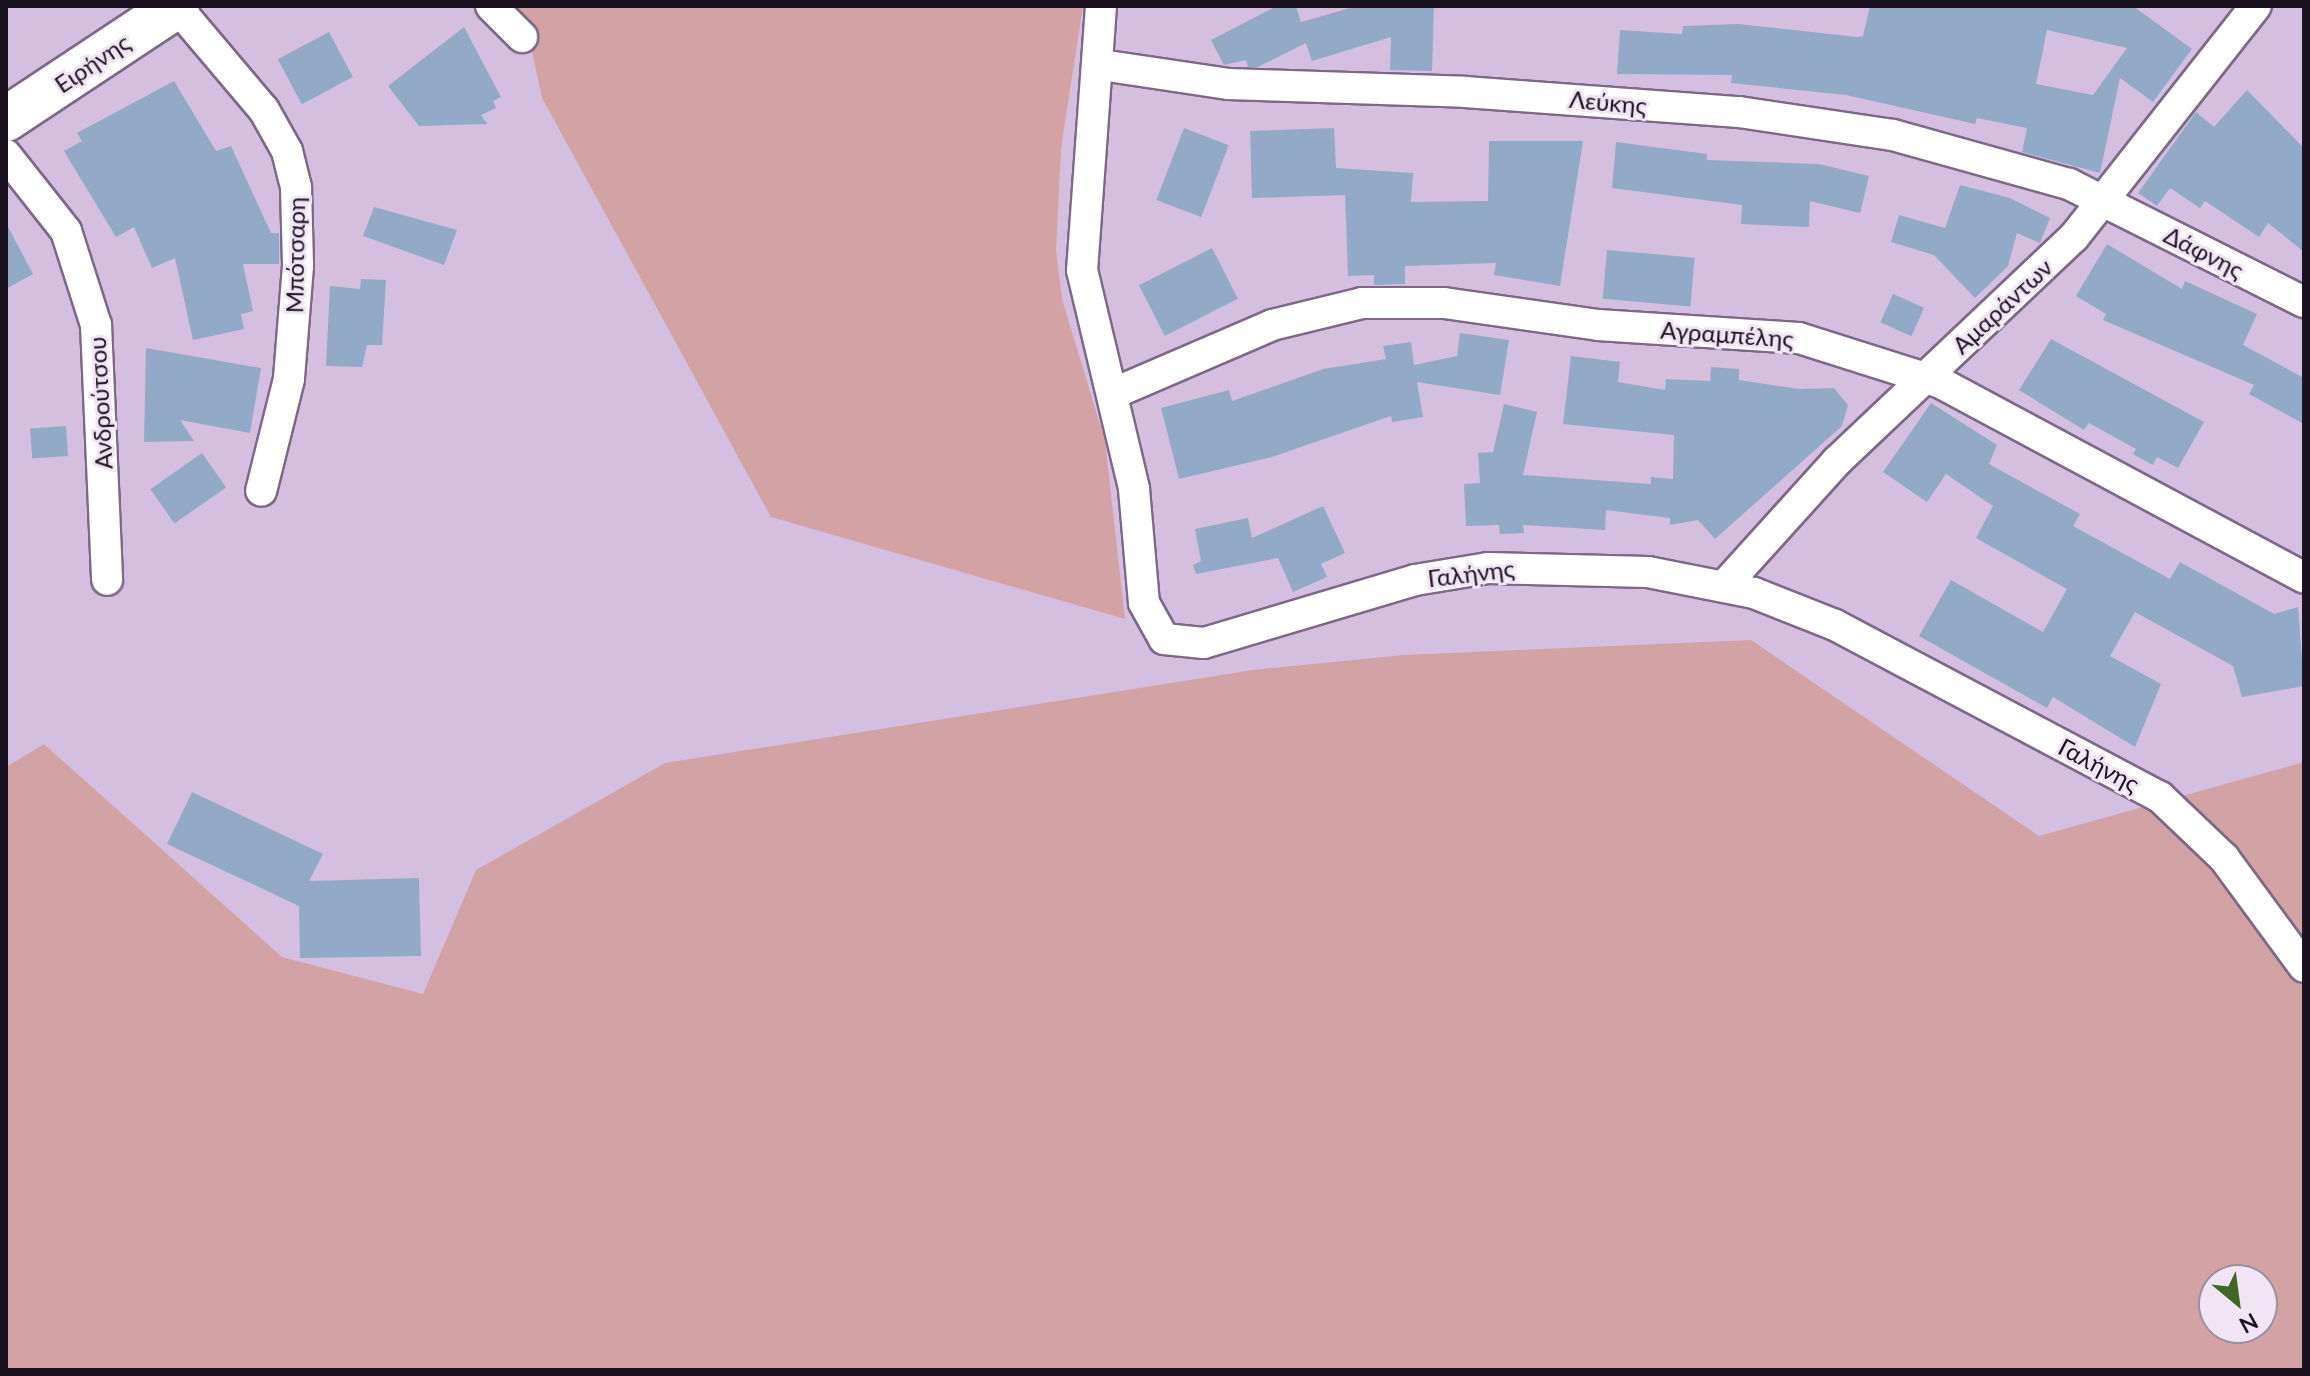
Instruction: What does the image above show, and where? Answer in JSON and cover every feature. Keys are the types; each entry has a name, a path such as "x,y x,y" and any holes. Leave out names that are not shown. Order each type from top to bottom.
{"street":[{"name":"Ειρήνης","path":"6,119 177,6"},
{"name":"Μπότσαρη","path":"177,6 269,117 296,188 298,266 289,379 261,491"},
{"path":"491,6 522,37"},
{"name":"Γαλήνης","path":"1101,6 1101,65 1080,241 1084,284 1134,489 1145,607 1158,633 1173,643 1204,643 1404,583 1488,568 1604,569 1725,585 1835,625 2160,797 2224,858 2304,967"},
{"name":"Αμαράντων","path":"1725,585 1813,485 2105,201 2256,6"},
{"name":"Λεύκης","path":"1101,65 1228,84 1528,95 1806,119 1983,156 2105,201"},
{"name":"Ανδρούτσου","path":"6,155 66,231 96,325 107,580"},
{"name":"Δάφνης","path":"2105,201 2304,302"},
{"name":"Αγραμπέλης","path":"1112,394 1299,316 1379,302 1483,307 1620,327 1780,336 1926,376 2304,578"}],"shaded area":[{"path":"501,6 1083,6 1061,148 1056,251 1062,299 1105,441 1125,619 771,517 542,98 529,37"},
{"path":"1751,640 2039,836 2304,762 2304,1370 6,1370 6,767 44,744 282,957 423,994 476,870 665,763 1253,670 1403,655"}],"building":[{"path":"1277,6 1296,6 1301,22 1357,6 1434,6 1432,71 1390,70 1391,37 1312,61 1306,43 1258,67 1248,67 1246,60 1224,65 1211,40"},
{"path":"1870,6 2133,6 2192,49 2153,102 2120,78 2100,173 2022,152 2027,128 1977,118 1975,124 1846,95 1731,83 1732,75 1617,74 1620,30 1682,34 1683,26 1738,24 1863,36","holes":["2047,30 2127,48 2093,95 2036,84"]},
{"path":"464,27 501,97 493,101 496,108 481,115 487,124 419,126 388,86"},
{"path":"329,32 353,77 302,104 278,59"},
{"path":"174,81 216,151 231,146 271,233 279,233 279,264 243,264 253,311 241,314 244,329 193,340 175,258 152,268 134,227 116,237 64,151 82,141 77,133"},
{"path":"2247,90 2304,148 2304,252 2268,223 2259,237 2205,201 2200,208 2170,188 2157,206 2138,193 2196,112 2214,127"},
{"path":"1184,128 1229,145 1201,217 1156,200"},
{"path":"1334,128 1336,168 1413,173 1411,202 1488,201 1489,141 1583,141 1560,286 1494,275 1496,263 1405,266 1405,284 1374,285 1374,275 1348,276 1345,195 1252,198 1250,131"},
{"path":"1616,142 1707,154 1707,160 1819,164 1869,176 1860,213 1810,201 1809,227 1741,224 1742,205 1612,188"},
{"path":"1960,185 2010,198 2050,218 2040,243 2017,233 2008,266 1975,298 1934,255 1891,242 1899,215 1945,228"},
{"path":"374,207 457,230 444,265 363,236"},
{"path":"6,223 33,274 6,289"},
{"path":"2107,244 2182,289 2185,281 2257,314 2243,345 2304,378 2304,424 2249,394 2254,385 2103,320 2106,314 2076,296"},
{"path":"1212,248 1238,299 1165,336 1139,285"},
{"path":"1607,250 1695,258 1690,306 1603,299"},
{"path":"361,279 386,280 382,345 367,345 362,367 326,366 330,286 360,289"},
{"path":"1893,294 1924,308 1911,336 1880,322"},
{"path":"1460,333 1509,340 1500,395 1417,382 1423,417 1392,422 1391,416 1272,457 1179,479 1161,408 1229,390 1232,401 1323,369 1386,359 1383,346 1411,342 1414,365 1457,356"},
{"path":"2051,339 2204,422 2178,468 2157,457 2153,465 2133,454 2136,449 2089,423 2084,430 2019,390"},
{"path":"146,348 261,368 250,433 180,420 194,441 144,442"},
{"path":"1571,356 1620,362 1618,382 1665,390 1666,379 1710,381 1711,367 1739,369 1739,380 1799,389 1834,388 1848,405 1842,426 1715,539 1698,520 1670,525 1670,518 1606,510 1605,530 1523,525 1524,533 1500,534 1499,525 1466,526 1464,484 1480,483 1478,453 1493,452 1504,404 1537,412 1523,475 1651,484 1651,477 1673,479 1674,435 1563,424"},
{"path":"1931,403 1997,445 1989,464 2080,514 2073,526 2170,579 2180,562 2274,614 2298,607 2304,686 2242,697 2233,666 2135,612 2110,656 2161,684 2135,747 2053,697 2047,708 1919,636 1951,580 2043,632 2067,589 1976,538 1993,506 1946,474 1927,502 1883,472"},
{"path":"66,426 68,456 32,458 30,429"},
{"path":"202,453 226,487 174,524 150,489"},
{"path":"1323,506 1345,553 1321,564 1327,577 1293,592 1278,558 1196,574 1193,565 1201,561 1195,529 1248,518 1252,538"},
{"path":"192,792 323,854 309,881 419,878 421,956 300,958 299,906 167,844"}]}
